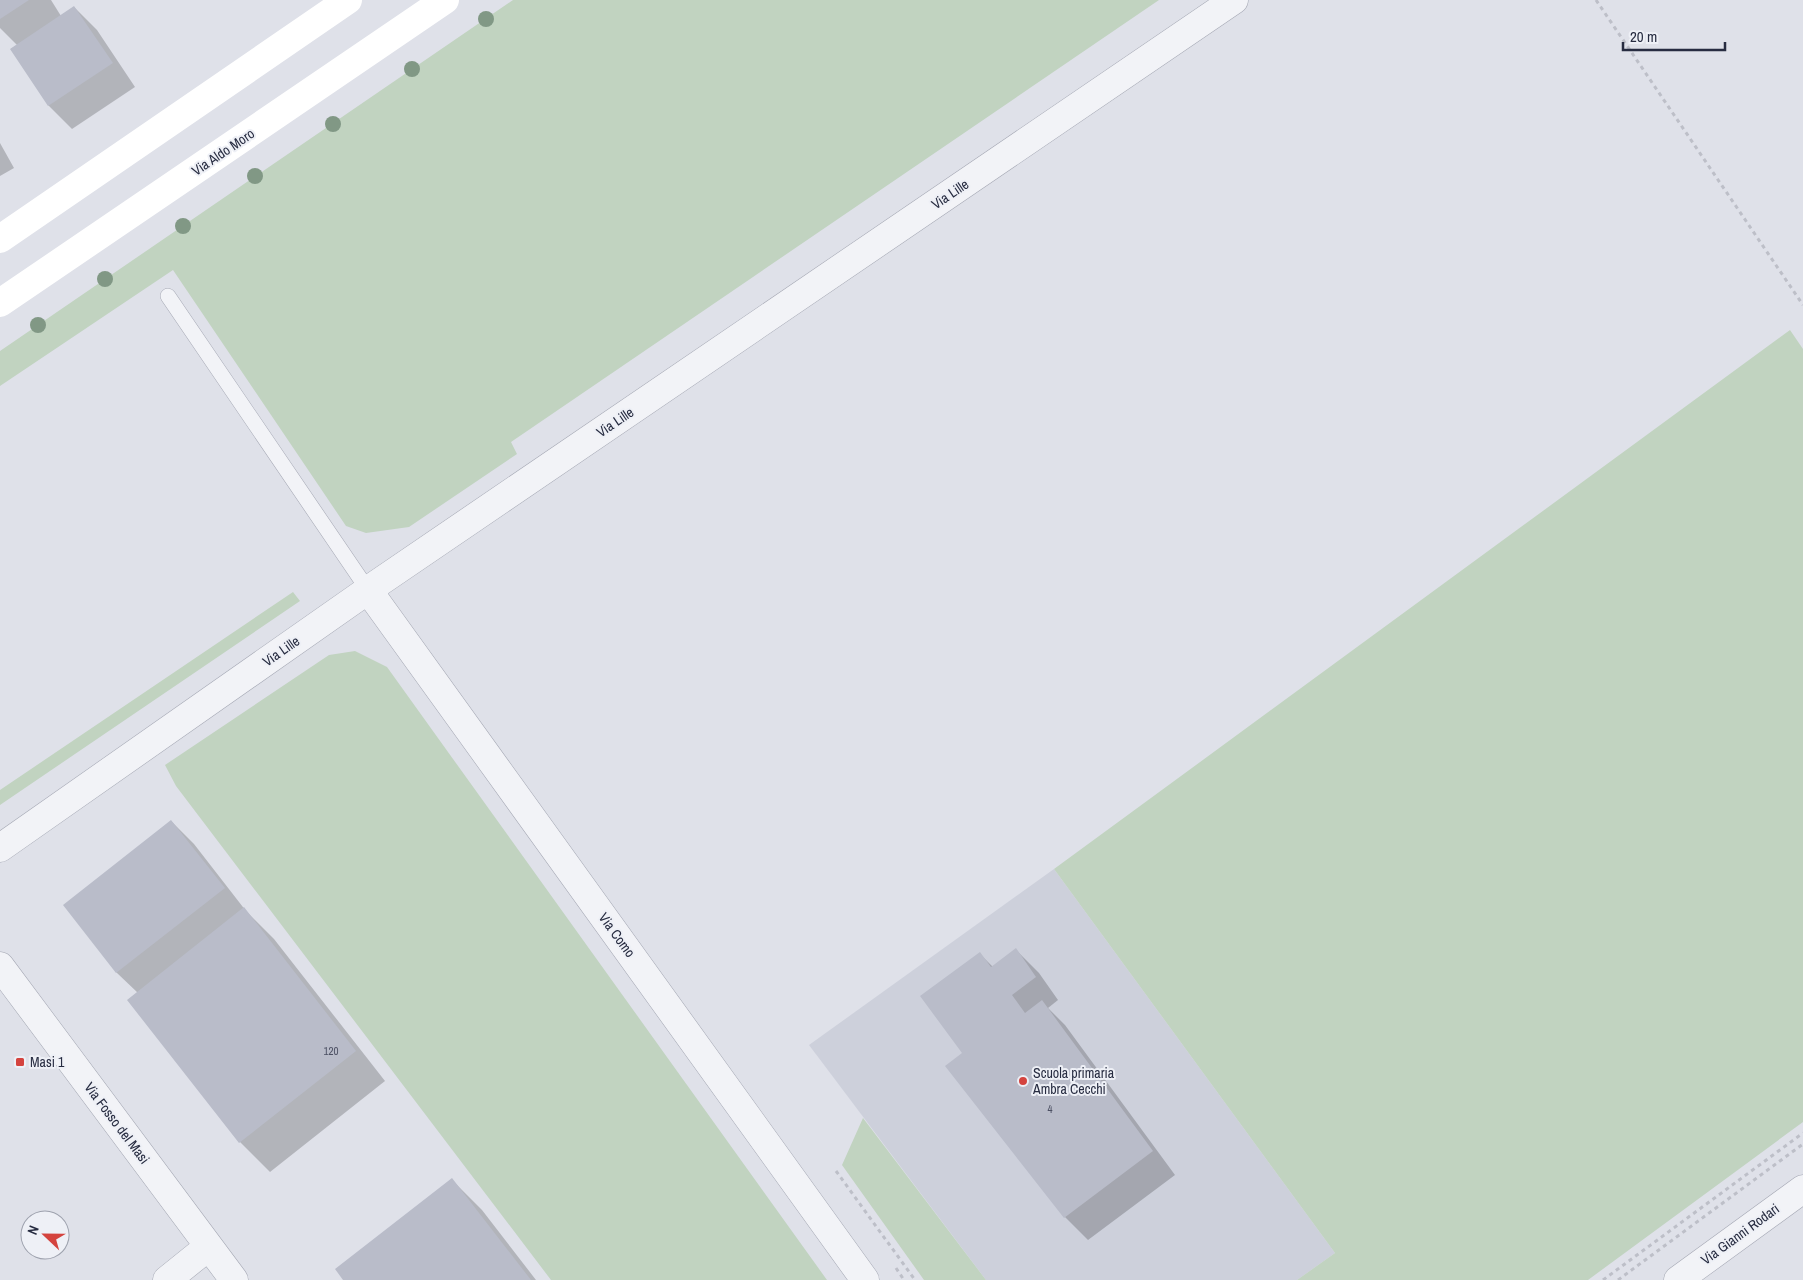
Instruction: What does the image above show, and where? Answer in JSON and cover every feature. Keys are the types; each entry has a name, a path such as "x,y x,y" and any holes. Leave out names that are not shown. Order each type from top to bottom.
{"main road":[{"path":"0,239 348,0"},
{"name":"Via Aldo Moro","path":"0,303 445,0"}],"street":[{"name":"Via Lille","path":"0,848 368,590 1234,0"},
{"name":"Via Como","path":"368,590 865,1280"},
{"name":"Via Fosso del Masi","path":"0,966 234,1280"},
{"name":"Via Gianni Rodari","path":"1678,1280 1803,1189"},
{"path":"167,1280 208,1247"}],"lane":[{"path":"168,296 368,590"}],"path":[{"path":"1596,0 1803,305"},
{"path":"1604,1280 1803,1133"},
{"path":"1618,1280 1803,1144"},
{"path":"836,1171 915,1280"}],"shaded area":[{"name":"Scuola primaria Ambra Cecchi","path":"1054,869 1335,1253 1297,1280 986,1280 809,1045"}],"green space":[{"path":"513,0 1159,0 511,442 517,454 409,527 366,533 346,526 173,270 0,386 0,351"},
{"path":"1790,330 1803,349 1803,1122 1588,1280 1297,1280 1335,1253 1054,869"},
{"path":"293,592 300,601 0,805 0,790"},
{"path":"355,651 387,667 827,1280 551,1280 176,786 165,765 329,655"},
{"path":"863,1118 986,1280 924,1280 842,1165"}],"building":[{"path":"0,0 29,0 0,19"},
{"path":"74,6 113,63 48,106 10,49"},
{"path":"171,820 225,888 116,973 63,905"},
{"path":"244,907 356,1051 239,1143 127,1000"},
{"path":"1016,948 1036,977 1012,995 1025,1013 1042,1000 1153,1151 1064,1218 945,1066 962,1053 920,996 980,952 991,967"},
{"path":"452,1178 531,1280 343,1280 335,1269"}],"place":[{"name":"Masi 1","path":"20,1062"},
{"name":"Scuola primaria Ambra Cecchi","path":"1023,1081"}]}
